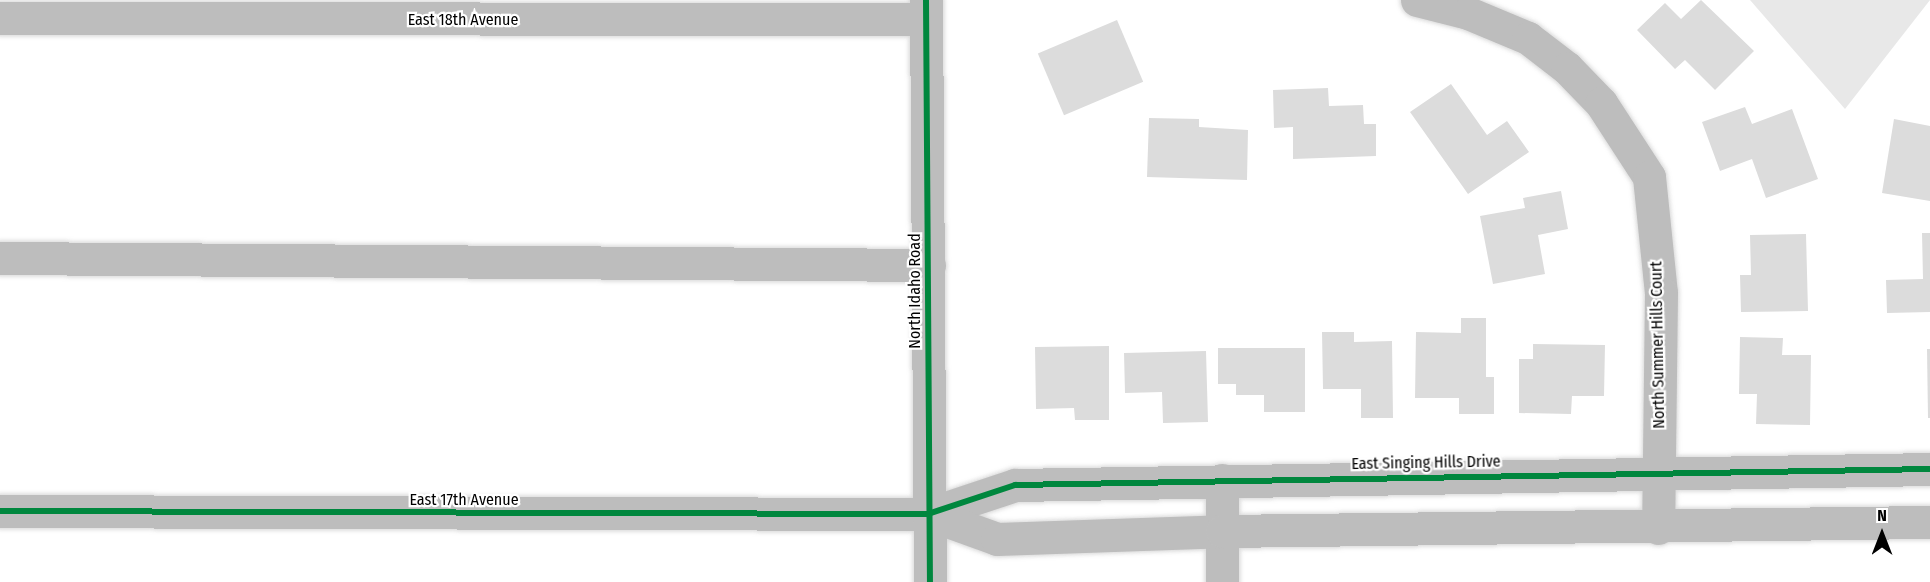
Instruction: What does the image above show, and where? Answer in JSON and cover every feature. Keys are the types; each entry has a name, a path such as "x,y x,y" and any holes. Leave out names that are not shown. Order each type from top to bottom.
{"street":[{"name":"North Summer Hills Court","path":"1417,0 1468,14 1528,38 1567,68 1601,103 1649,177 1661,293 1658,528"},
{"name":"East 18th Avenue","path":"0,18 926,9"},
{"name":"North Idaho Road","path":"926,9 930,582"},
{"path":"0,258 929,265"},
{"name":"East Singing Hills Drive","path":"928,514 1015,485 1930,469"},
{"path":"1222,480 1222,582"},
{"name":"East 17th Avenue","path":"0,511 928,514"},
{"path":"928,514 997,539 1222,531 1658,528 1930,522"}],"shaded area":[{"path":"1750,0 1930,0 1845,109"}],"building":[{"path":"1701,0 1754,51 1715,90 1685,60 1675,69 1637,30 1665,3 1681,19"},
{"path":"1117,20 1143,82 1064,115 1038,54"},
{"path":"1451,84 1487,135 1507,121 1529,152 1468,194 1410,112"},
{"path":"1328,88 1329,106 1363,105 1364,124 1376,124 1376,156 1293,159 1293,127 1274,128 1273,90"},
{"path":"1745,107 1752,124 1792,109 1818,179 1766,198 1752,159 1720,171 1702,122"},
{"path":"1149,118 1199,119 1199,127 1248,130 1247,180 1147,177"},
{"path":"1894,119 1930,126 1930,201 1882,193"},
{"path":"1561,191 1568,229 1538,235 1545,274 1493,284 1480,216 1525,208 1523,198"},
{"path":"1922,233 1930,233 1930,312 1887,313 1886,280 1923,279"},
{"path":"1806,234 1808,311 1741,312 1740,275 1751,275 1750,235"},
{"path":"1461,318 1486,318 1486,377 1494,377 1494,414 1459,414 1459,398 1415,398 1416,332 1461,333"},
{"path":"1322,332 1354,332 1354,342 1392,341 1393,418 1361,418 1361,389 1323,389"},
{"path":"1740,337 1783,338 1782,355 1811,355 1810,425 1756,424 1757,394 1739,394"},
{"path":"1533,344 1605,345 1604,396 1572,396 1571,414 1519,413 1519,359 1533,359"},
{"path":"1109,346 1109,420 1075,420 1074,408 1036,409 1035,347"},
{"path":"1218,348 1305,348 1305,412 1264,412 1264,395 1236,395 1236,384 1218,384"},
{"path":"1927,349 1930,349 1930,418 1928,418"},
{"path":"1206,351 1208,422 1163,423 1162,392 1125,393 1124,353"}],"cycle path":[{"path":"926,0 930,582"},
{"path":"0,511 928,514 1015,485 1930,469"}]}
